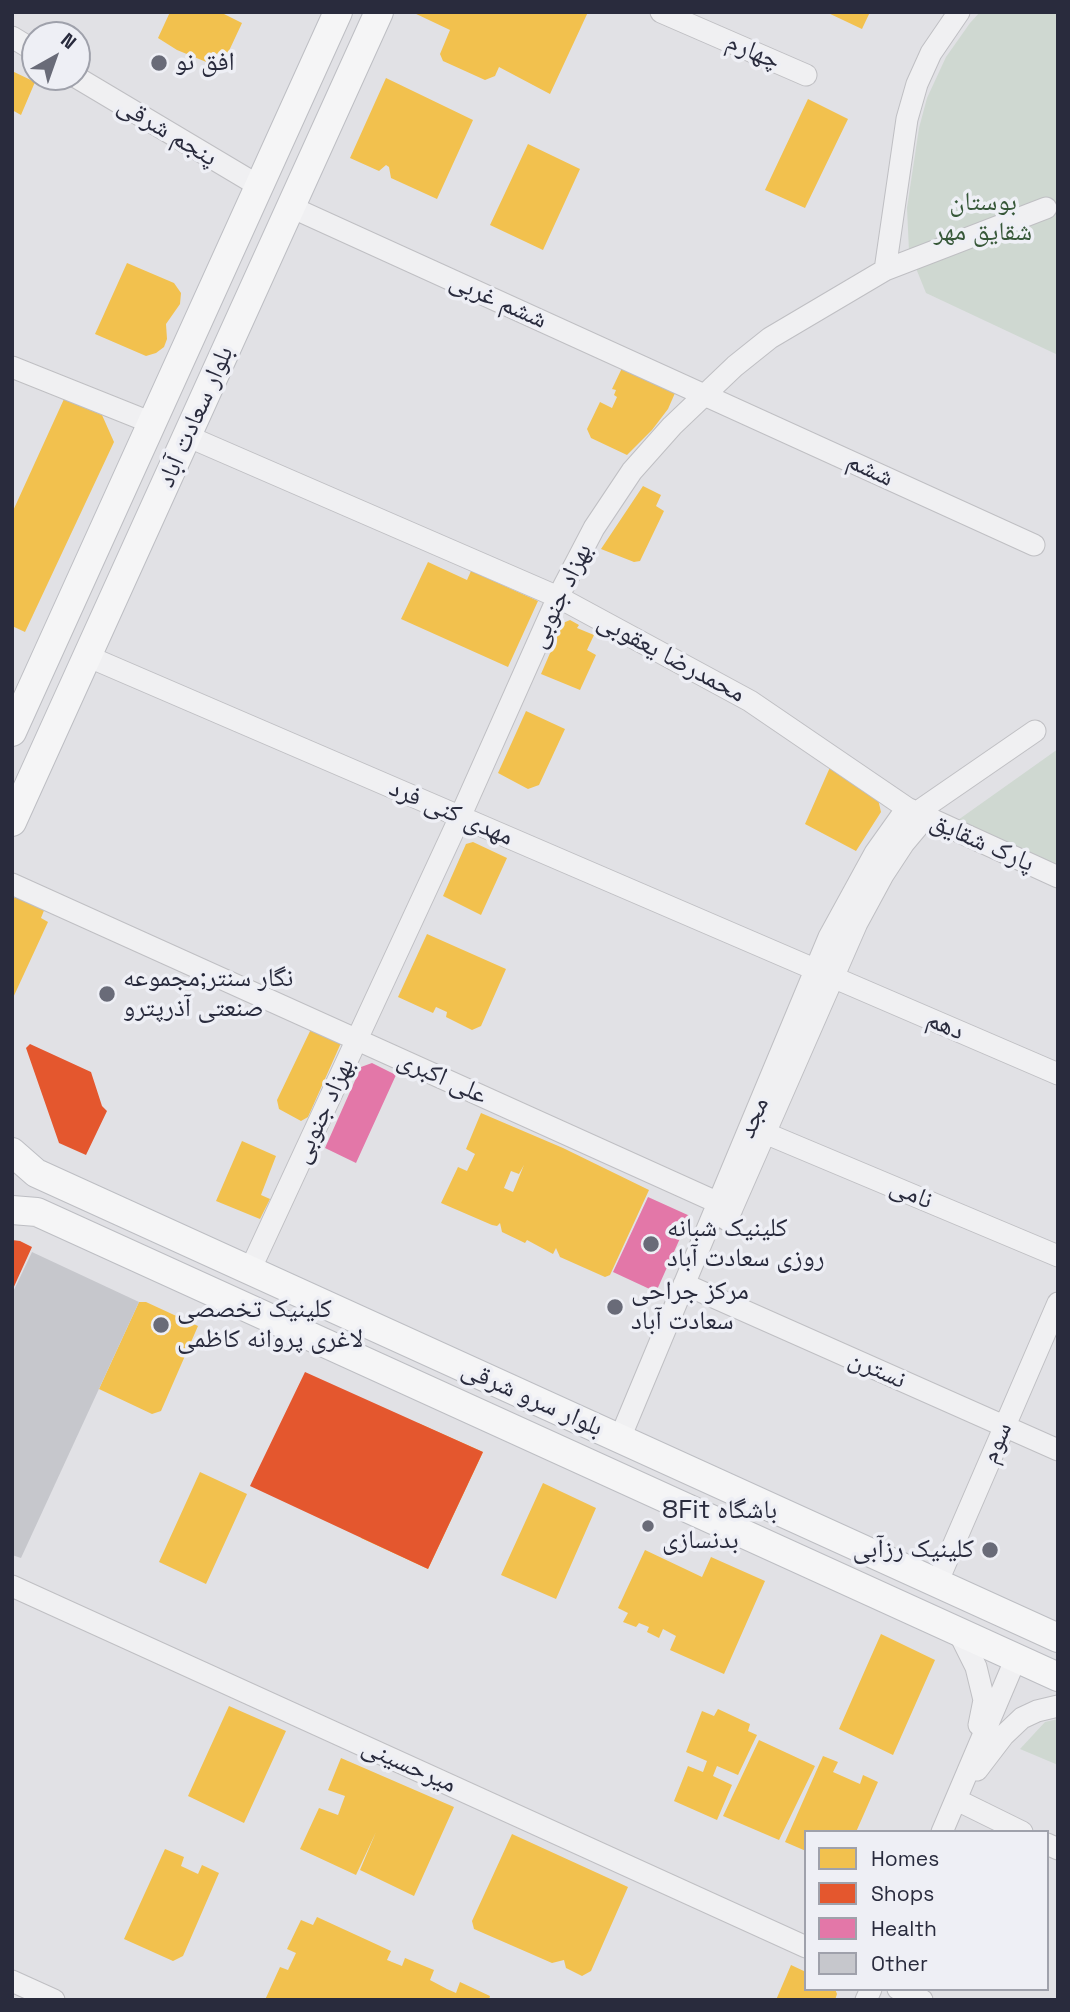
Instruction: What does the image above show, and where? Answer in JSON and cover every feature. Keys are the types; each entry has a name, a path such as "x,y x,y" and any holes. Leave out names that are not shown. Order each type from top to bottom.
{"main road":[{"name":"بلوار سعادت آباد","path":"12,732 338,12"},
{"name":"بلوار سعادت آباد","path":"12,822 379,12"},
{"path":"126,481 130,493 136,498 158,501"},
{"name":"بلوار سرو شرقی","path":"12,1152 36,1173 1058,1637"},
{"name":"بلوار سرو شرقی","path":"12,1210 37,1212 1058,1677"},
{"path":"1016,1658 1031,1626"}],"street":[{"name":"چهارم","path":"661,12 806,75"},
{"path":"885,270 907,119 931,53 959,12"},
{"name":"پنجم شرقی","path":"91,86 259,187"},
{"name":"ششم غربی","path":"291,207 705,394"},
{"name":"بهزاد جنوبی","path":"250,1270 460,817 558,597 594,528 632,471 705,394 770,338 885,270 1046,208"},
{"path":"12,367 152,423"},
{"name":"ششم","path":"705,394 1034,545"},
{"name":"محمدرضا یعقوبی","path":"187,436 558,597 750,701 916,813"},
{"name":"مهدی کنی فرد","path":"87,656 824,974"},
{"name":"مجد","path":"625,1441 824,974 857,923 916,813 1035,731"},
{"name":"پارک شقایق","path":"916,813 1058,877"},
{"name":"علی اکبری","path":"12,884 725,1205"},
{"name":"دهم","path":"824,974 1058,1074"},
{"name":"نامی","path":"758,1129 1058,1255"},
{"name":"نسترن","path":"690,1287 1058,1450"},
{"name":"سوم","path":"937,1583 1058,1303"},
{"name":"میرحسینی","path":"12,1586 804,1946"},
{"path":"957,1801 982,1716 984,1700 975,1667 958,1631"},
{"path":"944,1830 1016,1658"},
{"path":"957,1801 1003,1735 1022,1718 1058,1706"},
{"path":"957,1801 1018,1830"},
{"path":"12,1981 54,2000"},
{"path":"902,1991 922,2000"}],"green space":[{"name":"بوستان شقایق مهر","path":"980,12 1058,12 1058,355 926,293 909,251 907,208 919,128 927,98 946,57"},
{"path":"1058,749 1058,866 958,820"},
{"path":"1058,1719 1058,1765 1020,1749 1045,1722"}],"building: Homes":[{"path":"170,12 220,12 242,23 221,68 177,50 158,38"},
{"path":"412,12 588,12 550,94 499,67 495,76 485,80 443,61 440,54 450,30"},
{"path":"826,12 870,12 862,29"},
{"path":"12,71 21,75 21,91 31,91 21,115 12,110"},
{"path":"386,78 473,120 437,199 391,178 386,165 379,171 350,158"},
{"path":"808,99 848,119 805,208 765,190"},
{"path":"528,144 580,169 543,250 490,225"},
{"path":"127,263 174,283 181,293 180,304 166,324 167,339 164,347 146,356 95,334"},
{"path":"622,368 675,393 668,409 652,430 627,455 591,438 587,429 600,402 612,408 617,397 614,395 616,390 612,389"},
{"path":"64,399 102,415 114,442 25,632 12,626 12,513"},
{"path":"643,486 661,495 656,506 664,511 640,561 634,562 601,549"},
{"path":"428,562 467,580 471,571 538,601 508,667 401,619"},
{"path":"570,620 579,625 577,628 594,635 587,650 596,655 580,690 541,674 563,623"},
{"path":"526,711 565,729 539,785 528,789 498,773"},
{"path":"831,765 878,799 881,812 856,851 805,824"},
{"path":"473,842 507,858 481,915 443,896 466,844"},
{"path":"19,896 45,908 41,918 48,922 12,1000 12,899"},
{"path":"427,934 506,969 481,1026 472,1030 446,1017 447,1012 436,1007 433,1013 398,997"},
{"path":"312,1027 341,1043 308,1117 301,1121 279,1109 277,1100"},
{"path":"481,1113 563,1148 649,1190 610,1275 605,1277 560,1257 556,1248 553,1254 527,1240 525,1243 502,1232 500,1223 497,1226 492,1225 441,1203 458,1167 467,1171 475,1154 466,1149","holes":["524,1165 513,1192 504,1188 511,1171 519,1174"]},
{"path":"242,1141 276,1156 261,1195 270,1199 260,1219 216,1201"},
{"path":"139,1302 146,1302 198,1326 161,1411 152,1414 99,1389"},
{"path":"418,1423 483,1452 428,1569 361,1538"},
{"path":"200,1472 247,1494 206,1584 159,1562"},
{"path":"543,1483 596,1508 556,1599 501,1575"},
{"path":"645,1550 702,1577 711,1557 765,1581 724,1674 670,1650 676,1636 663,1629 659,1638 647,1632 649,1627 639,1623 636,1627 623,1622 628,1613 618,1608"},
{"path":"881,1634 935,1660 893,1755 839,1729"},
{"path":"229,1706 286,1731 244,1823 188,1796"},
{"path":"718,1709 750,1724 748,1731 757,1735 738,1775 717,1766 713,1776 732,1785 717,1820 674,1801 688,1766 703,1772 707,1761 686,1752 702,1711 714,1716"},
{"path":"759,1740 815,1766 779,1840 723,1816"},
{"path":"823,1756 838,1762 833,1772 860,1784 863,1775 878,1782 857,1830 804,1830 804,1850 785,1842"},
{"path":"341,1758 454,1807 414,1896 360,1870 376,1832 356,1875 300,1849 319,1808 338,1815 345,1796 328,1790"},
{"path":"512,1834 628,1887 591,1971 582,1976 566,1968 564,1960 552,1963 474,1929 472,1921"},
{"path":"165,1849 184,1857 181,1866 198,1874 202,1865 219,1873 183,1956 173,1961 124,1939"},
{"path":"317,1917 391,1951 387,1960 402,1966 405,1958 434,1970 430,1980 447,1989 456,1993 460,1982 490,1996 489,2000 265,2000 280,1967 288,1970 296,1953 287,1949 301,1920 313,1925"},
{"path":"791,1965 804,1971 804,1991 836,1991 837,1994 835,2000 776,2000"}],"building: Shops":[{"path":"30,1044 91,1072 102,1106 107,1111 86,1155 59,1143 26,1048"},
{"path":"12,1240 32,1247 12,1291"},
{"path":"305,1372 483,1452 428,1569 250,1486"}],"building: Health":[{"path":"372,1063 396,1075 356,1163 325,1148 361,1067"},
{"name":"کلینیک شبانه روزی سعادت آباد","path":"648,1197 690,1216 656,1292 613,1272"}],"building: Other":[{"path":"32,1252 139,1302 21,1558 12,1555 12,1294"}],"place":[{"name":"افق نو","path":"159,63"},
{"name":"نگار سنتر;مجموعه صنعتی آذرپترو","path":"107,994"},
{"name":"کلینیک شبانه روزی سعادت آباد","path":"651,1244"},
{"name":"مرکز جراحی سعادت آباد","path":"615,1307"},
{"name":"کلینیک تخصصی لاغری پروانه کاظمی","path":"161,1325"},
{"name":"8Fit باشگاه بدنسازی","path":"648,1526"},
{"name":"کلینیک رزآبی","path":"990,1550"}]}
